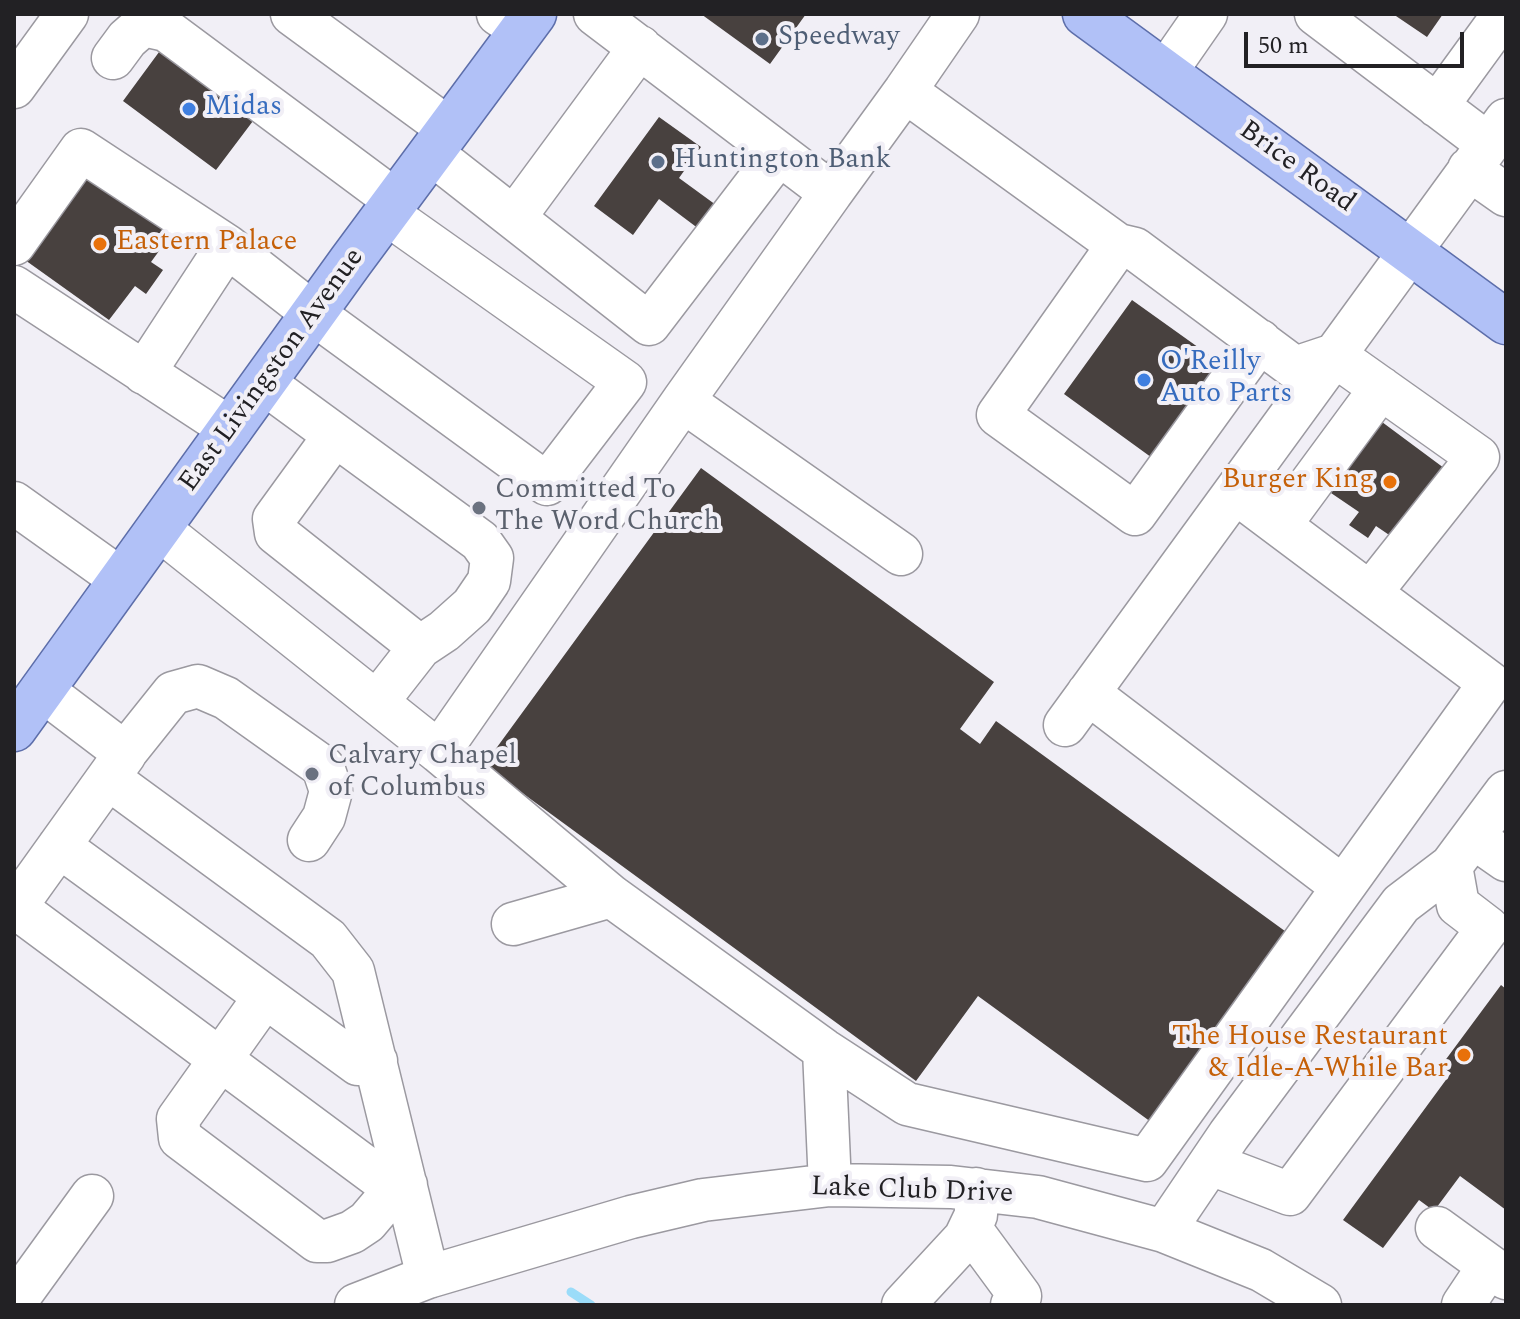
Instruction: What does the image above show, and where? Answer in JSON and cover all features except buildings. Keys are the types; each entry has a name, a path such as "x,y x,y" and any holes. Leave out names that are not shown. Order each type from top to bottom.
{"main road":[{"name":"Brice Road","path":"1085,14 1506,322"},
{"name":"East Livingston Avenue","path":"14,729 440,141 518,19"}],"street":[{"path":"14,87 67,14"},
{"path":"292,14 440,141 514,218 649,324 779,154"},
{"path":"595,14 831,193"},
{"path":"439,752 958,14"},
{"path":"1165,73 1206,14"},
{"path":"1437,106 1504,14"},
{"path":"1338,21 1437,106 1488,144 1506,195"},
{"path":"14,244 81,150 227,246 314,314 547,484 625,382 391,207 166,30 143,25 127,39 113,58"},
{"path":"514,218 640,47"},
{"path":"905,91 1118,245 1135,249 1295,368 1334,355"},
{"path":"1343,887 1076,709 1488,144"},
{"path":"1118,245 998,415 1135,514 1260,341"},
{"path":"144,373 227,246"},
{"path":"14,287 231,429"},
{"path":"1334,355 1478,457 1371,592"},
{"path":"264,383 480,541 492,558 489,581 472,606 420,647 377,702"},
{"path":"1280,525 1381,388"},
{"path":"683,401 901,554"},
{"path":"335,435 274,519 276,533 420,647"},
{"path":"159,529 439,752 611,896 824,1050 907,1104 1147,1160 1490,683 1235,492"},
{"path":"14,503 122,580"},
{"path":"309,840 324,817 331,791 323,767 226,698 198,686 173,693 116,765 15,908 400,1187"},
{"path":"42,690 116,765 328,939 353,971 376,1061 400,1187 428,1277"},
{"path":"1211,1164 1290,1194 1488,928 1458,905 1477,854 1506,792"},
{"path":"59,846 358,1064 376,1061"},
{"path":"1164,1231 1401,904 1477,854"},
{"path":"513,924 611,896"},
{"path":"264,998 178,1119 180,1138 317,1241 327,1241 352,1232 367,1222 400,1187"},
{"path":"824,1050 830,1185"},
{"name":"Lake Club Drive","path":"356,1305 428,1277 618,1221 703,1200 830,1185 973,1209 1038,1197 1164,1231 1261,1270 1320,1305"},
{"path":"23,1296 92,1196"},
{"path":"903,1305 965,1238 973,1209"},
{"path":"973,1209 1020,1296 1012,1305"},
{"path":"1437,1228 1498,1272 1463,1305"}],"waterway":[{"path":"571,1292 591,1305"}],"place":[{"name":"Speedway","path":"762,39"},
{"name":"Midas","path":"189,109"},
{"name":"Huntington Bank","path":"658,162"},
{"name":"Eastern Palace","path":"100,244"},
{"name":"O'Reilly Auto Parts","path":"1144,380"},
{"name":"Burger King","path":"1390,482"},
{"name":"Committed To The Word Church","path":"479,508"},
{"name":"Calvary Chapel of Columbus","path":"312,774"},
{"name":"The House Restaurant & Idle-A-While Bar","path":"1464,1055"}]}
